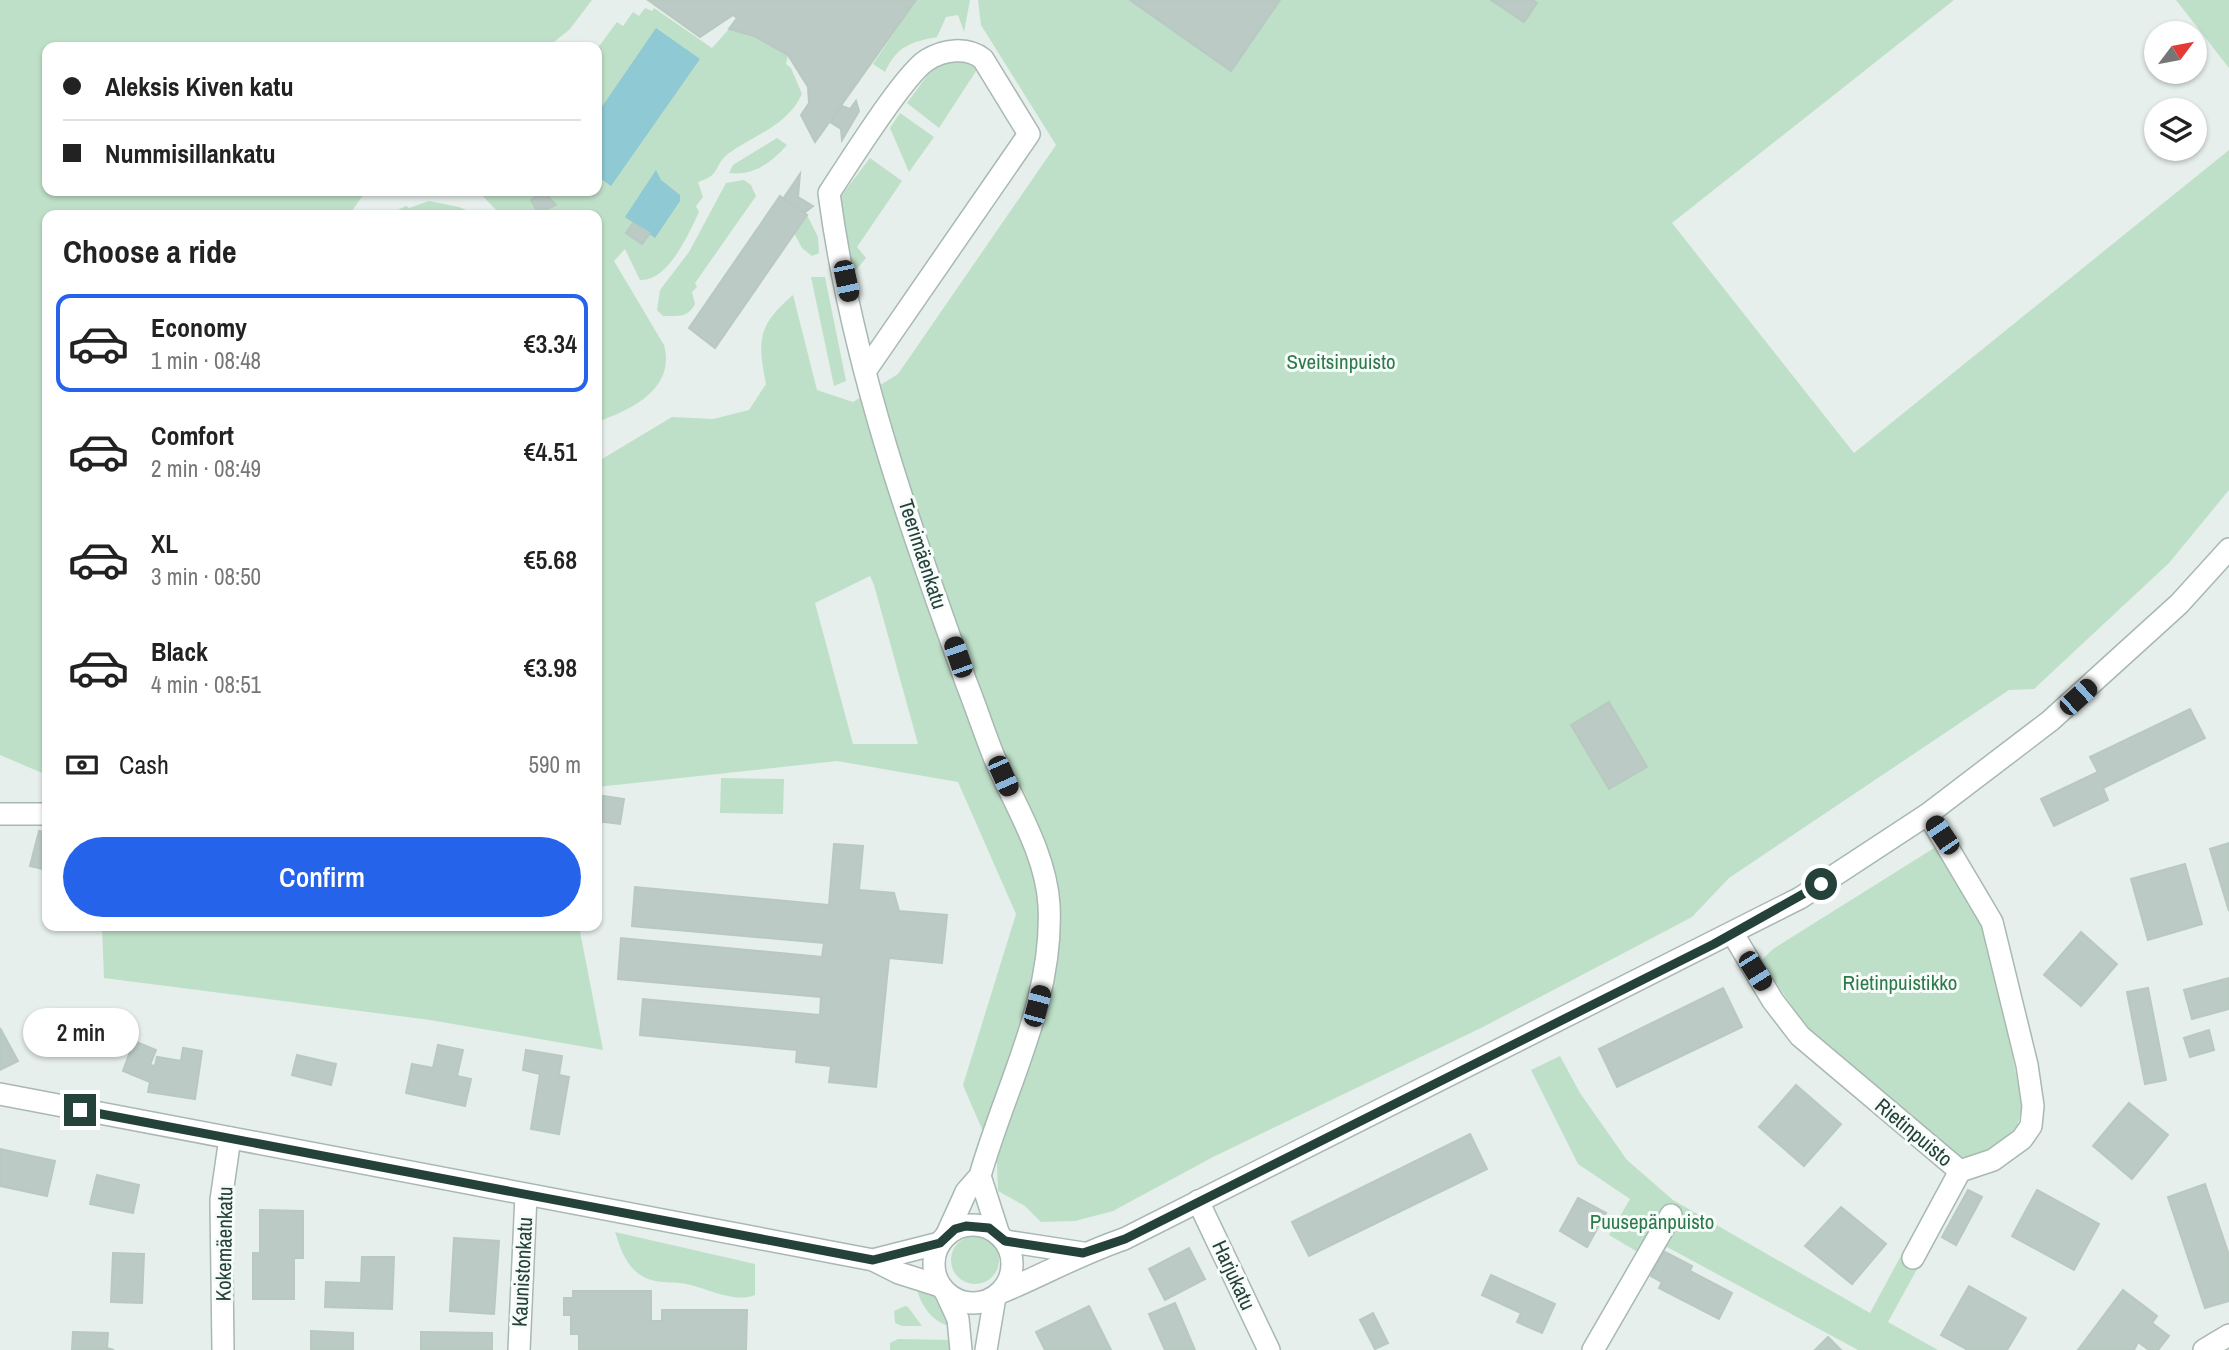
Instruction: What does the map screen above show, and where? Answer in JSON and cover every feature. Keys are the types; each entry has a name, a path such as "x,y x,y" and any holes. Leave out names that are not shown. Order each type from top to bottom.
{"street":[{"name":"Teerimäenkatu","path":"866,370 1029,134 984,58 976,53 951,51 925,61 829,193 866,370 905,500 965,680 1030,836 1049,903 1048,953 1042,987 980,1176 966,1192 943,1239"},
{"path":"0,1094 873,1260 970,1304 1045,1274 1083,1253 1125,1239 1800,898 1928,814 2050,721 2179,604 2229,549"},
{"path":"0,814 42,814"},
{"name":"Rietinpuisto","path":"1733,934 1773,1001 1800,1036 1960,1171 1993,1160 2022,1139 2031,1126 2033,1106 2024,1052 1992,922 1928,814"},
{"name":"Kokemäenkatu","path":"223,1350 221,1200 230,1138"},
{"path":"1913,1258 1960,1171"},
{"path":"980,1176 1013,1262 1008,1283 998,1294 986,1350"},
{"name":"Kaunistonkatu","path":"519,1350 526,1195"},
{"name":"Harjukatu","path":"1198,1201 1269,1350"},
{"path":"1593,1350 1671,1214"},
{"path":"873,1260 943,1239 955,1229 978,1225 1002,1238 1083,1253"},
{"path":"943,1239 934,1264 943,1290 958,1319 961,1350"},
{"path":"2204,1350 2229,1335"}],"green space":[{"path":"0,0 592,0 570,29 554,42 42,42 42,196 362,196 353,210 42,210 42,773 0,755"},
{"path":"916,0 970,0 964,32 958,15 946,17 937,37 920,41 900,51 885,72 873,64"},
{"name":"Sveitsinpuisto","path":"978,0 1954,0 1672,223 1854,453 2229,150 2229,490 2169,563 2034,689 2009,690 1729,878 1692,917 1481,1028 1213,1157 1113,1211 1075,1221 1041,1222 1025,1206 998,1191 997,1164 963,1085 1016,914 958,782 837,761 602,786 602,459 672,417 713,419 749,410 766,384 761,344 763,334 773,315 793,295 817,390 853,402 898,374 1056,145 981,25","holes":["870,576 918,744 853,744 815,603"]},
{"path":"2176,0 2229,0 2229,68 2207,40 2207,21 2192,21"},
{"path":"645,8 652,11 654,8 712,48 729,29 754,36 788,55 786,64 791,68 802,94 796,105 779,122 729,153 711,176 698,182 703,197 696,206 699,212 676,255 660,273 650,279 640,280 625,249 614,261 664,345 666,360 657,386 648,396 624,411 602,420 602,210 496,210 483,196 602,196 602,42 617,22 623,26 633,12 639,16"},
{"path":"944,61 961,62 978,68 939,128 907,103 935,65"},
{"path":"900,113 934,137 909,172 890,128"},
{"path":"777,138 787,145 769,162 754,170 729,173 733,165"},
{"path":"870,158 902,181 857,247 866,258 855,271 851,268 839,205 841,196"},
{"path":"744,180 751,185 756,196 695,283 697,287 692,292 695,304 685,314 663,316 657,310 660,290 689,252 726,183"},
{"path":"429,201 466,210 398,210 406,206 409,208"},
{"path":"807,215 818,237 819,253 812,256 802,248 794,233"},
{"path":"811,277 825,277 846,381 834,386"},
{"path":"721,778 784,779 783,814 720,813"},
{"name":"Rietinpuistikko","path":"1939,845 1986,928 1994,952 2022,1107 2015,1136 1978,1157 1955,1157 1806,1027 1761,961 1773,949"},
{"path":"102,931 580,931 603,1050 430,1020 104,978"},
{"name":"Puusepänpuisto","path":"1560,1056 1580,1093 1627,1160 1673,1200 1870,1313 1903,1252 1921,1262 1888,1322 1938,1350 1858,1350 1667,1247 1656,1263 1609,1235 1630,1199 1578,1164 1531,1070"},
{"path":"615,1232 755,1264 755,1295 731,1297 691,1285 645,1278 634,1270 627,1260"},
{"path":"975,1236 992,1243 999,1260 992,1277 975,1284 958,1277 951,1260 958,1243"},
{"path":"917,1286 939,1298 952,1326 939,1322 928,1312 920,1299"},
{"path":"905,1306 922,1326 902,1326 895,1323 894,1311"},
{"path":"898,1339 953,1340 953,1350 890,1350 890,1343"}],"water":[{"path":"656,28 700,59 611,186 602,180 602,107"},
{"path":"656,170 661,180 680,195 680,201 655,238 625,217"}],"building":[{"path":"648,0 916,0 815,142 801,115 809,103 808,87 788,55 754,36 729,29 737,18 733,15 700,37"},
{"path":"1130,0 1280,0 1231,71"},
{"path":"1491,0 1533,0 1537,3 1524,22"},
{"path":"856,101 859,111 842,140 841,129 830,122 842,106 850,109"},
{"path":"800,174 798,197 813,206 804,213 783,199"},
{"path":"538,196 548,196 556,205 536,210 531,200"},
{"path":"780,196 807,215 715,348 689,328"},
{"path":"633,223 650,233 642,244 626,233"},
{"path":"1609,702 1647,767 1609,789 1571,725"},
{"path":"2190,709 2205,738 2103,788 2108,800 2054,826 2041,799 2098,772 2090,757"},
{"path":"602,796 624,799 620,824 602,822"},
{"path":"39,831 42,832 42,869 30,866"},
{"path":"2229,843 2229,911 2210,849"},
{"path":"834,844 863,846 859,890 894,893 899,911 947,915 942,963 889,958 876,1087 829,1082 831,1066 796,1062 797,1050 640,1035 643,999 820,1015 821,997 618,979 621,938 822,957 824,943 632,926 635,887 829,905"},
{"path":"2185,864 2202,924 2148,940 2131,879"},
{"path":"2081,932 2117,964 2081,1006 2044,975"},
{"path":"2229,978 2229,1009 2192,1019 2184,990"},
{"path":"1723,988 1742,1027 1617,1087 1599,1049"},
{"path":"2148,988 2166,1080 2145,1084 2127,992"},
{"path":"60,1009 64,1018 73,1014 81,1031 73,1035 77,1045 57,1055 40,1018"},
{"path":"0,1028 18,1061 0,1070"},
{"path":"2209,1030 2214,1050 2190,1057 2184,1038"},
{"path":"134,1041 156,1050 150,1065 155,1066 157,1057 181,1061 183,1048 202,1051 195,1099 148,1092 150,1082 123,1071"},
{"path":"438,1045 463,1050 457,1076 471,1079 465,1106 406,1093 412,1064 433,1068"},
{"path":"526,1050 562,1056 559,1075 569,1077 559,1134 531,1129 540,1074 523,1070"},
{"path":"297,1055 336,1064 331,1085 292,1075"},
{"path":"1796,1085 1841,1124 1804,1166 1759,1127"},
{"path":"2129,1103 2168,1135 2132,1179 2093,1146"},
{"path":"1470,1134 1487,1169 1309,1256 1292,1222"},
{"path":"0,1149 55,1161 47,1196 0,1186"},
{"path":"97,1175 139,1185 133,1213 90,1204"},
{"path":"2205,1184 2229,1255 2229,1301 2205,1308 2168,1197"},
{"path":"1968,1190 1982,1197 1956,1245 1942,1237"},
{"path":"2037,1190 2099,1224 2074,1270 2012,1236"},
{"path":"1578,1198 1606,1213 1587,1247 1560,1231"},
{"path":"1841,1207 1886,1244 1852,1284 1805,1246"},
{"path":"260,1210 303,1211 303,1258 294,1258 294,1299 253,1299 253,1253 260,1253"},
{"path":"454,1238 499,1241 494,1314 450,1311"},
{"path":"1189,1248 1205,1279 1165,1300 1149,1269"},
{"path":"1663,1251 1692,1266 1690,1271 1732,1293 1719,1319 1659,1288 1662,1282 1651,1276"},
{"path":"113,1253 144,1254 142,1303 111,1302"},
{"path":"362,1257 394,1257 392,1309 325,1307 326,1282 361,1283"},
{"path":"1491,1275 1555,1304 1542,1333 1517,1322 1521,1313 1482,1295"},
{"path":"1969,1286 2026,1318 2007,1350 1968,1350 1941,1335"},
{"path":"2123,1290 2157,1316 2152,1323 2169,1336 2158,1350 2149,1350 2138,1342 2134,1350 2078,1350"},
{"path":"573,1291 651,1291 651,1321 662,1321 662,1310 747,1310 746,1350 579,1350 579,1334 571,1334 571,1315 564,1315 564,1298 573,1298"},
{"path":"1175,1303 1195,1350 1165,1350 1149,1314"},
{"path":"1089,1306 1111,1350 1045,1350 1036,1332"},
{"path":"1373,1313 1388,1343 1375,1349 1360,1320"},
{"path":"311,1331 353,1333 353,1350 311,1350"},
{"path":"73,1332 108,1333 107,1348 114,1350 72,1350"},
{"path":"421,1332 492,1333 492,1350 421,1350"},
{"path":"1828,1337 1841,1350 1815,1350"}],"route":[{"path":"80,1110 873,1260 940,1243 955,1229 978,1225 989,1228 1005,1241 1083,1253 1125,1239 1542,1031 1714,944 1821,884"}]}
